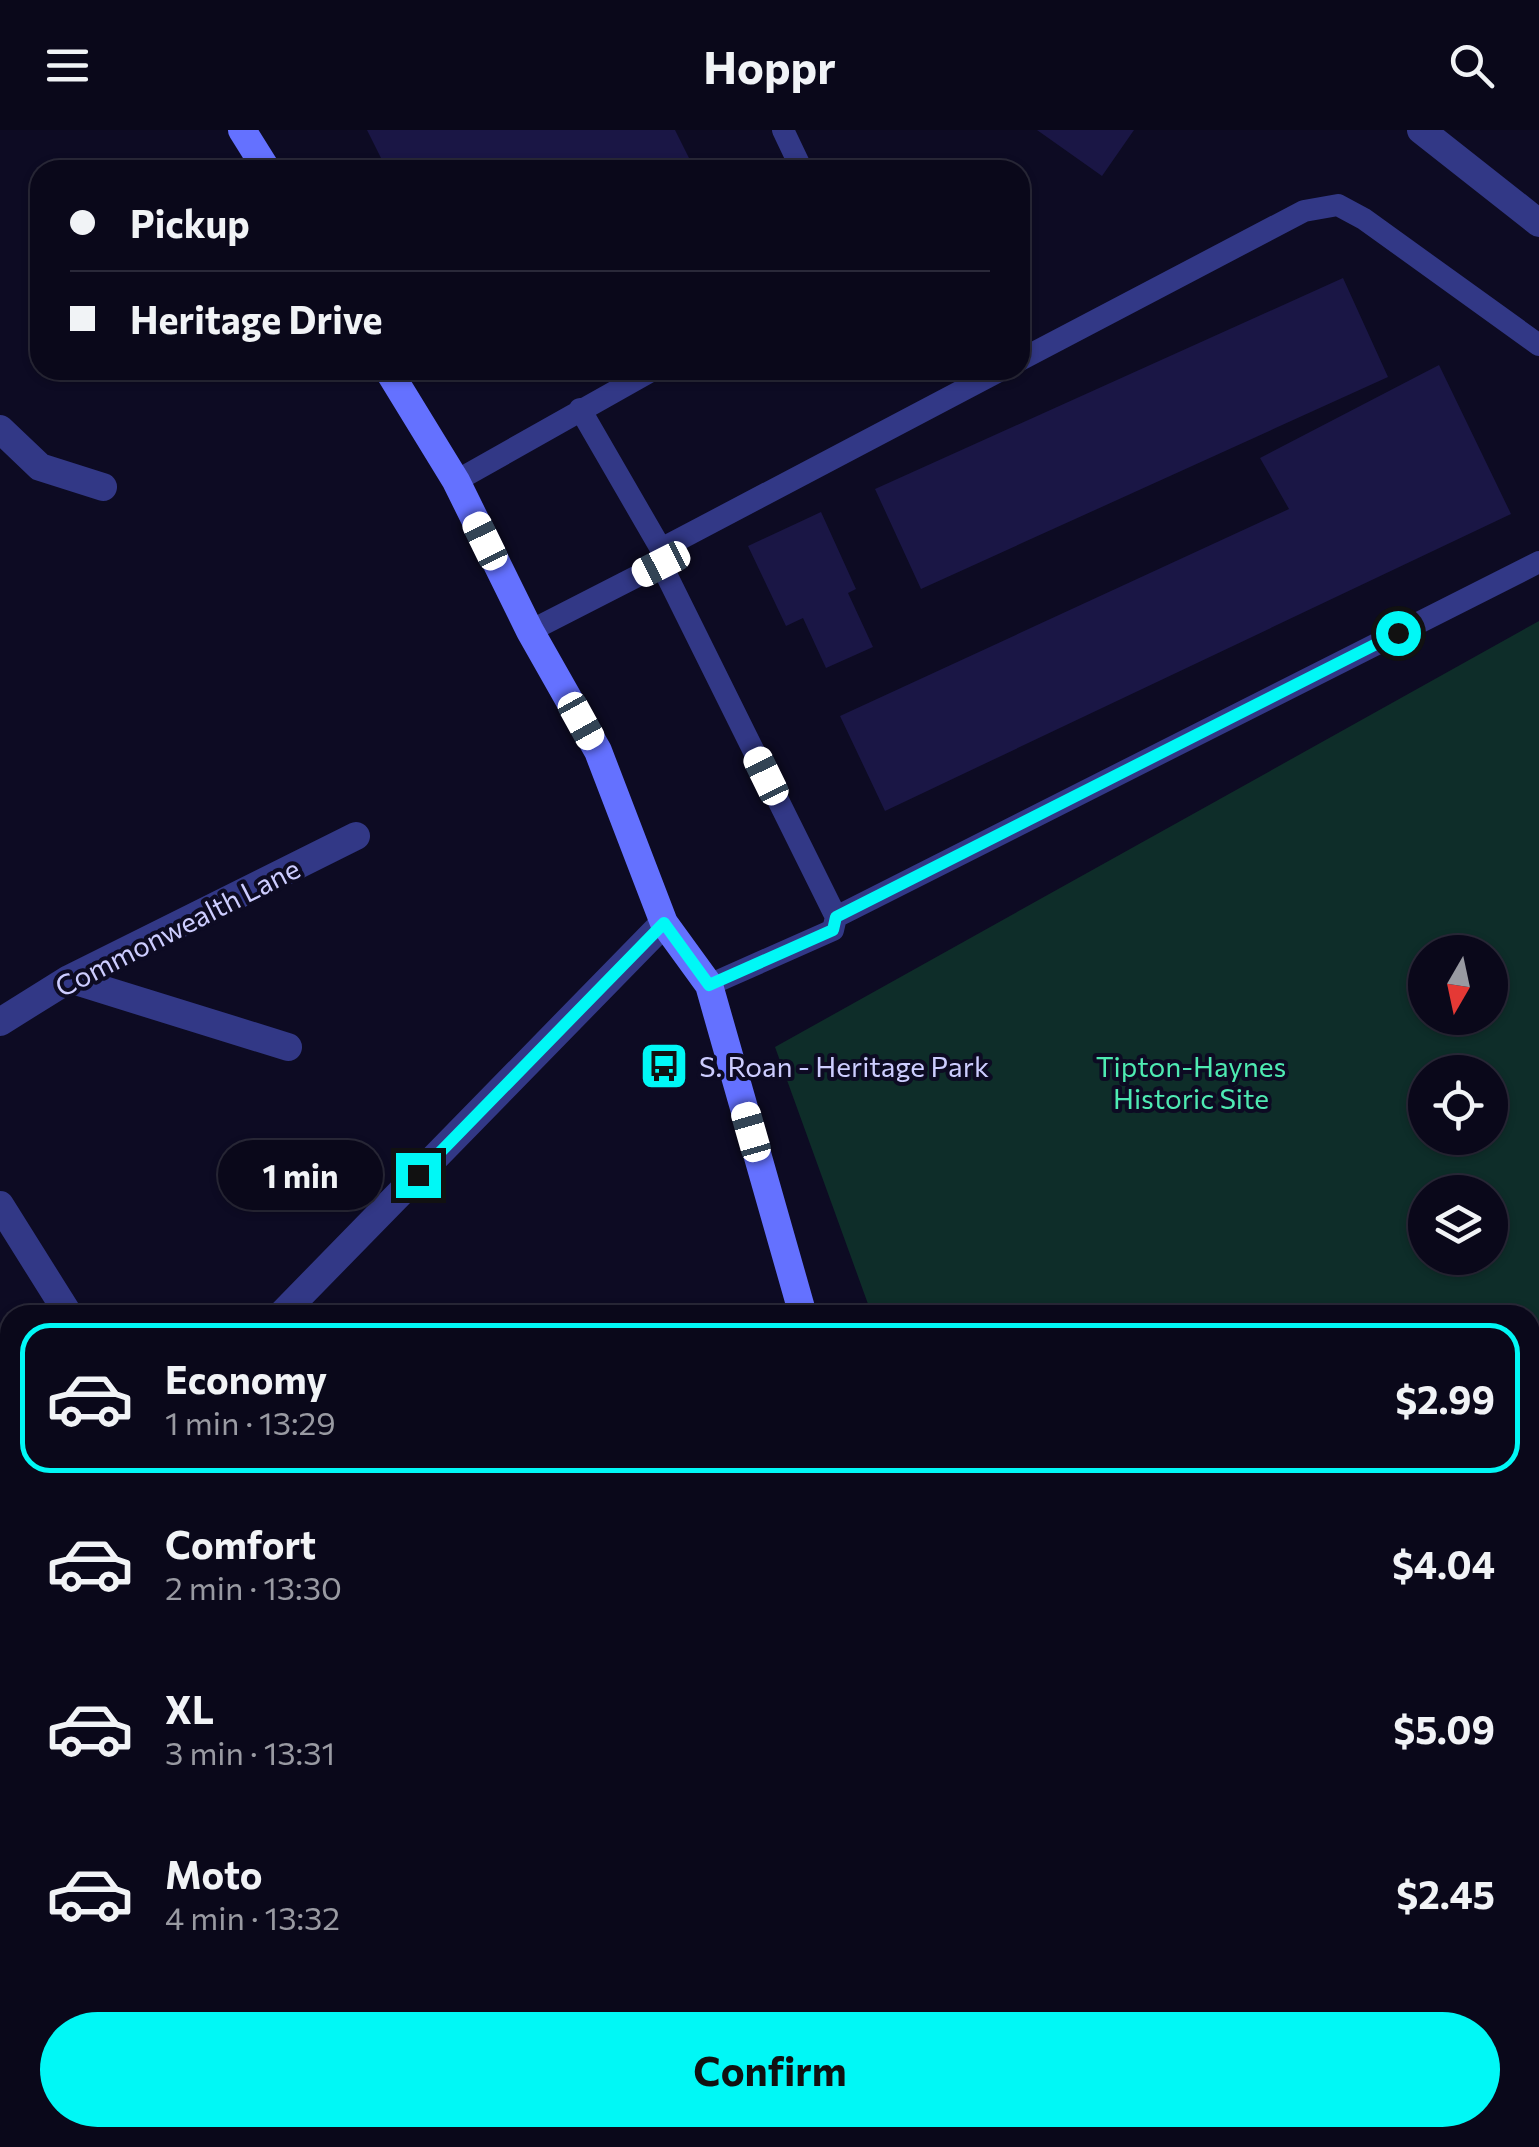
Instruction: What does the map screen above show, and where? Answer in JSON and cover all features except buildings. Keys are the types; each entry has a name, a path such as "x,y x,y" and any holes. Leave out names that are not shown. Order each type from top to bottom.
{"main road":[{"path":"242,130 261,160"},
{"path":"394,380 456,481 530,631 598,751 664,923 709,985 800,1305"}],"street":[{"path":"1421,130 1539,222"},
{"path":"0,429 40,467 104,487"},
{"name":"Commonwealth Lane","path":"0,1022 70,979 356,836"},
{"path":"291,1305 664,923"},
{"path":"70,979 288,1047"},
{"path":"0,1205 64,1305"}],"lane":[{"path":"783,130 797,160"},
{"path":"1030,355 1304,211 1338,205 1364,219 1539,345"},
{"path":"456,481 634,380"},
{"path":"530,631 983,380"},
{"path":"580,409 661,556 836,917 833,930 709,985"},
{"path":"836,917 1539,562"}],"green space":[{"name":"Tipton-Haynes Historic Site","path":"1539,621 1539,1305 868,1305 775,1047"}],"place":[{"name":"S. Roan - Heritage Park","path":"664,1066"}],"route":[{"path":"418,1175 664,923 709,985 833,930 836,917 1398,633"}]}
